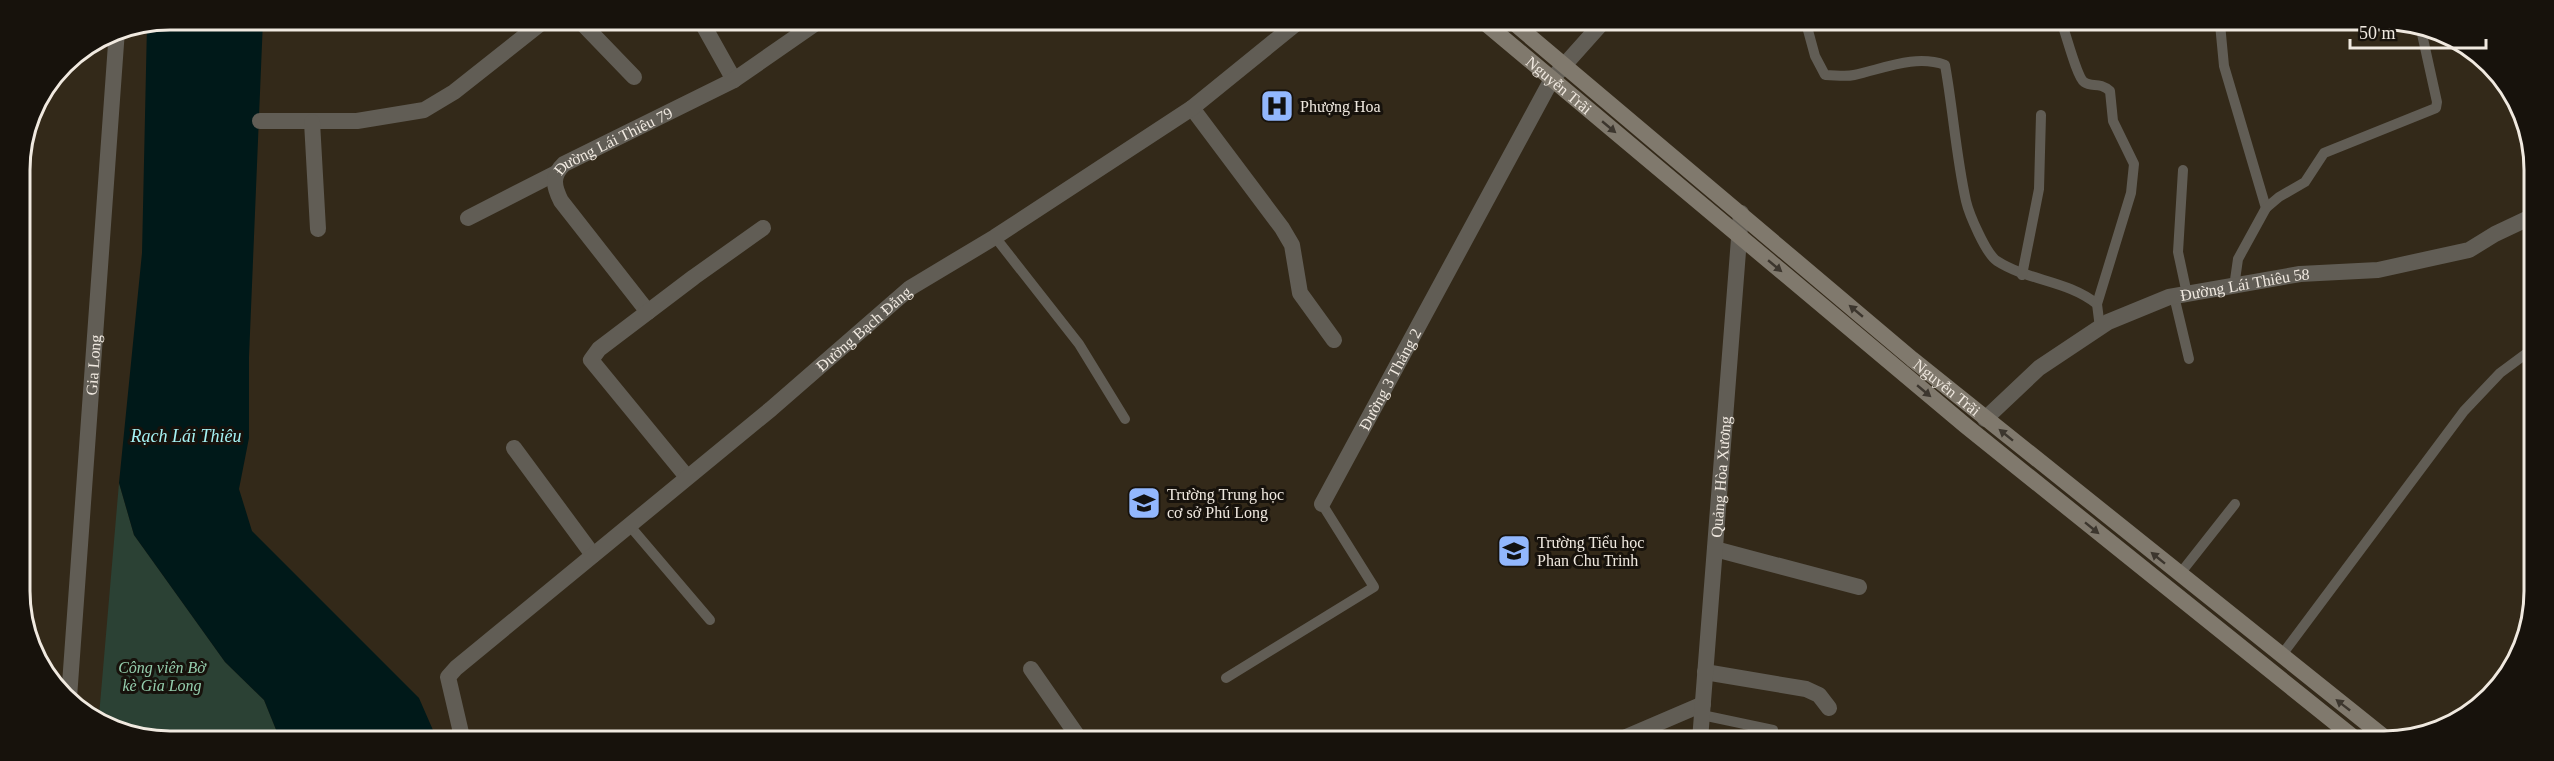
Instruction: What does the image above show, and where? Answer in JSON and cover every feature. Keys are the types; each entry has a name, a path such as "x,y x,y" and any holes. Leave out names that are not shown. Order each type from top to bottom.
{"main road":[{"name":"Nguyễn Trãi","path":"1494,30 2067,508 2346,731"},
{"name":"Nguyễn Trãi","path":"1525,30 1985,419 2376,731"},
{"path":"2067,508 2077,493"}],"street":[{"path":"260,122 357,121 424,110 454,92 532,30"},
{"path":"589,30 634,77"},
{"path":"706,30 734,80"},
{"name":"Đường Lái Thiêu 79","path":"648,312 561,201 554,184 556,172 564,164 734,80 806,30"},
{"name":"Đường Bạch Đằng","path":"461,731 448,677 456,668 630,525 910,288 995,237 1192,108 1288,30"},
{"name":"Đường 3 Tháng 2","path":"1322,504 1552,79 1596,30"},
{"name":"Gia Long","path":"70,688 116,41"},
{"path":"1192,108 1282,228 1292,245 1300,293 1334,340"},
{"path":"312,122 318,229"},
{"path":"468,218 556,172"},
{"name":"Quảng Hòa Xương","path":"1701,731 1741,213"},
{"name":"Đường Lái Thiêu 58","path":"1985,419 2039,368 2100,328 2181,295 2300,274 2378,270 2469,250 2524,220"},
{"path":"687,477 591,360 598,349 763,228"},
{"path":"514,448 593,555"},
{"path":"1715,549 1859,587"},
{"path":"1030,669 1074,731"},
{"path":"1705,672 1806,689 1819,695 1829,708"},
{"path":"1643,731 1702,709"}],"lane":[{"path":"1808,30 1815,56 1825,75 1851,76 1895,64 1932,60 1946,65 1966,202 1994,260 2022,275 2058,284 2086,295 2097,304"},
{"path":"2064,30 2081,79 2089,84 2104,85 2110,91 2113,121 2134,164 2131,193 2097,304 2100,328"},
{"path":"2221,30 2224,66 2266,208"},
{"path":"2234,287 2238,259 2266,208 2278,197 2305,182 2324,153 2436,108 2437,102 2422,36"},
{"path":"2022,275 2038,189 2041,115"},
{"path":"2183,170 2178,252 2189,359"},
{"path":"995,237 1079,345 1125,419"},
{"path":"2281,656 2463,411 2500,373 2524,355"},
{"name":"Đường 3 Tháng 2","path":"1226,678 1374,587 1322,504"},
{"path":"2179,575 2235,504"},
{"path":"630,525 710,621"},
{"path":"1702,709 1773,731"}],"green space":[{"name":"Công viên Bờ kè Gia Long","path":"119,483 134,535 225,662 264,700 277,731 152,730 108,717 99,712"}],"water":[{"name":"Rạch Lái Thiêu","path":"161,30 263,30 249,357 249,438 239,489 252,531 419,698 433,731 277,731 264,700 225,662 134,535 119,483 142,253 147,32"}],"place":[{"name":"Phượng Hoa","path":"1277,106"},
{"name":"Trường Trung học cơ sở Phú Long","path":"1144,503"},
{"name":"Trường Tiểu học Phan Chu Trinh","path":"1514,551"}]}
